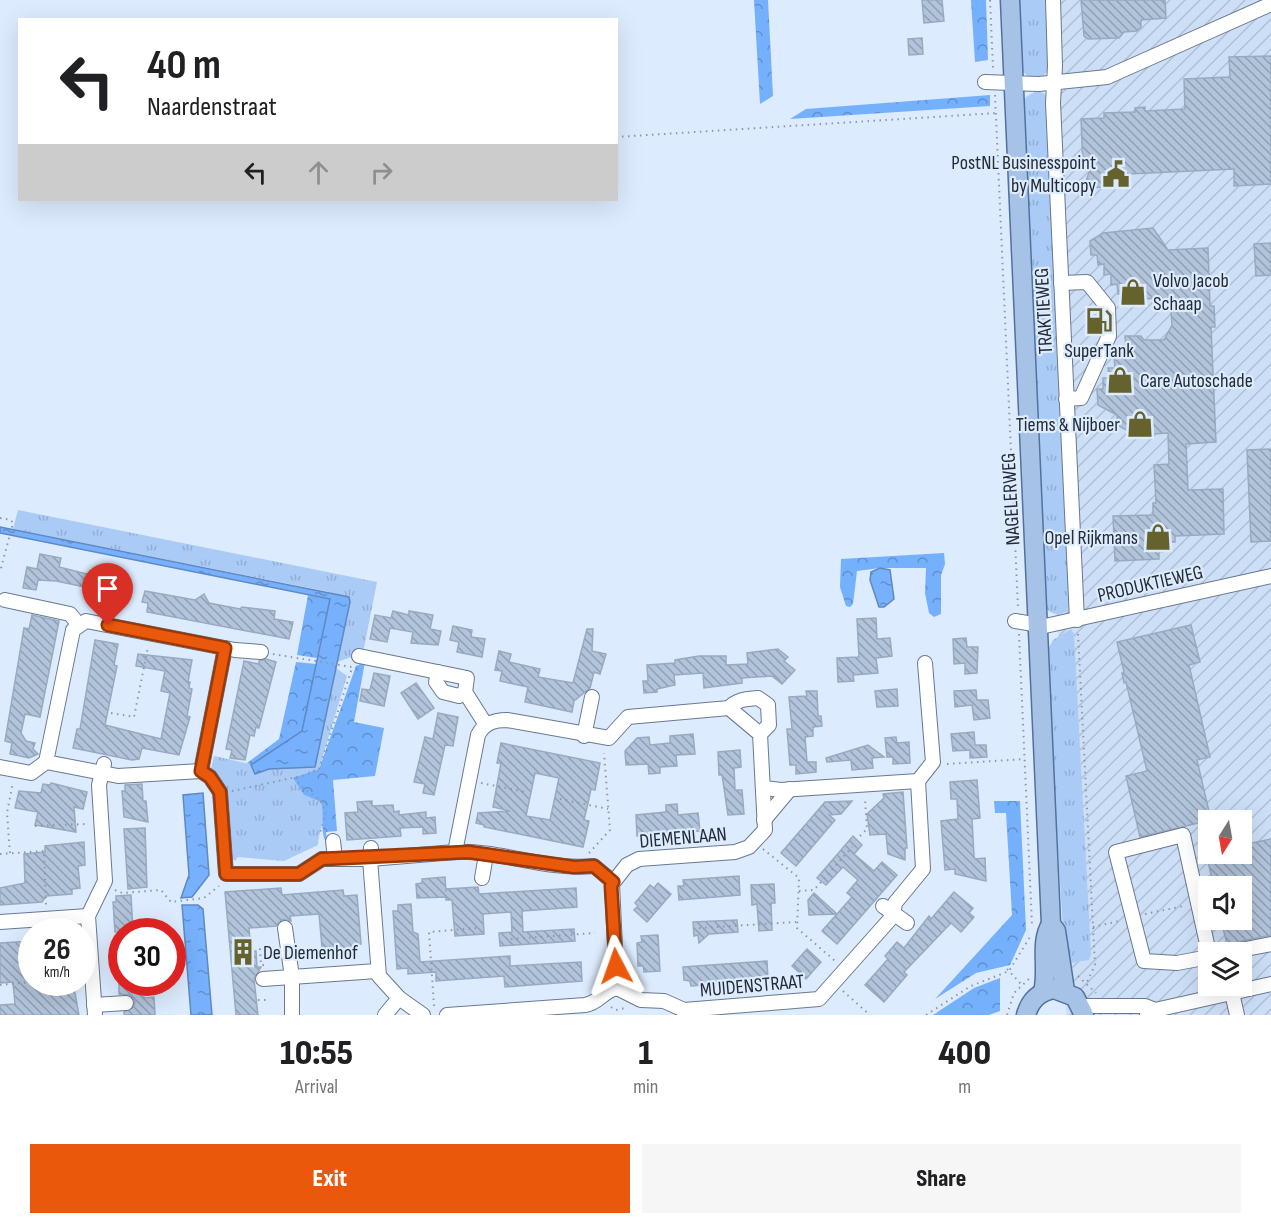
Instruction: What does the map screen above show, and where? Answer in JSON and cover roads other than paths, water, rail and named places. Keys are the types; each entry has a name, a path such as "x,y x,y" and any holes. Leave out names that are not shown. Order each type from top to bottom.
{"main road":[{"name":"NAGELERWEG","path":"1010,0 1051,924 1056,931 1065,991"},
{"name":"NAGELERWEG","path":"1043,992 1046,974 1046,931 1051,924"},
{"path":"1025,1014 1032,1000 1043,992 1054,989 1065,991 1075,997 1083,1010"}],"street":[{"name":"TRAKTIEWEG","path":"1053,0 1061,283 1077,623"},
{"path":"989,82 1006,81 1014,85 1054,83 1090,80 1115,74 1271,4"},
{"path":"1061,283 1087,282 1108,308 1109,336 1081,398 1066,399"},
{"name":"PRODUKTIEWEG","path":"1038,626 1077,623 1271,576"},
{"path":"5,600 70,614 79,625"},
{"path":"0,767 31,773 46,762 73,630 86,621 225,648 261,652"},
{"path":"1017,622 1030,622 1038,626"},
{"path":"198,761 225,648"},
{"path":"355,662 438,672 467,678 465,692 486,725 478,735 455,852"},
{"path":"764,788 790,789 918,781 933,762 925,663"},
{"path":"438,672 436,682 443,693 459,696 465,692"},
{"path":"585,736 592,697"},
{"name":"DIEMENLAAN","path":"486,725 495,721 507,720 585,736 609,738 627,717 729,708 736,701 750,698 758,698 768,705 769,725 760,734 765,830 749,847 740,851 641,859 635,868 612,884"},
{"path":"729,708 760,734"},
{"path":"46,762 103,769 118,776 198,761"},
{"path":"198,761 220,792 226,874 299,874 322,859 375,853 455,852 574,867 594,866 624,897"},
{"path":"103,769 105,789 102,820 105,881 88,916 95,1010 126,1003"},
{"name":"MUIDENSTRAAT","path":"617,988 640,1000 664,1001 682,1007 819,999 893,916 888,909 923,869 918,781"},
{"path":"764,820 790,789"},
{"path":"1182,835 1209,955 1177,963 1144,961 1116,852 1182,835"},
{"path":"327,840 335,858"},
{"path":"375,853 381,972 384,985 399,998 435,1013 499,1013 591,1004 607,991 617,988 622,970 612,884"},
{"path":"482,878 486,855"},
{"path":"888,909 907,922"},
{"path":"0,922 88,916"},
{"path":"285,928 292,977 292,1015"},
{"path":"1252,948 1271,944"},
{"path":"264,976 292,977 381,972"},
{"path":"1083,1010 1145,1006 1151,1012 1235,1005 1271,984"},
{"path":"499,1013 501,997"},
{"path":"385,1015 399,998"}],"water":[{"path":"0,527 349,597 350,602 315,767 269,769 255,774 251,765 302,731 330,599 0,533"},
{"path":"880,568 890,570 894,599 884,607 879,607 870,580 871,572"},
{"path":"203,793 209,875 192,897 181,898 189,875 183,795"},
{"path":"182,905 198,905 203,909 212,1015 191,1015 186,954 186,918 183,918"}],"place":[{"name":"PostNL Businesspoint by Multicopy","path":"1116,174"},
{"name":"Volvo Jacob Schaap","path":"1133,292"},
{"name":"SuperTank","path":"1099,321"},
{"name":"Care Autoschade","path":"1120,380"},
{"name":"Tiems & Nijboer","path":"1140,424"},
{"name":"Opel Rijkmans","path":"1158,537"},
{"name":"De Diemenhof","path":"243,952"}]}
